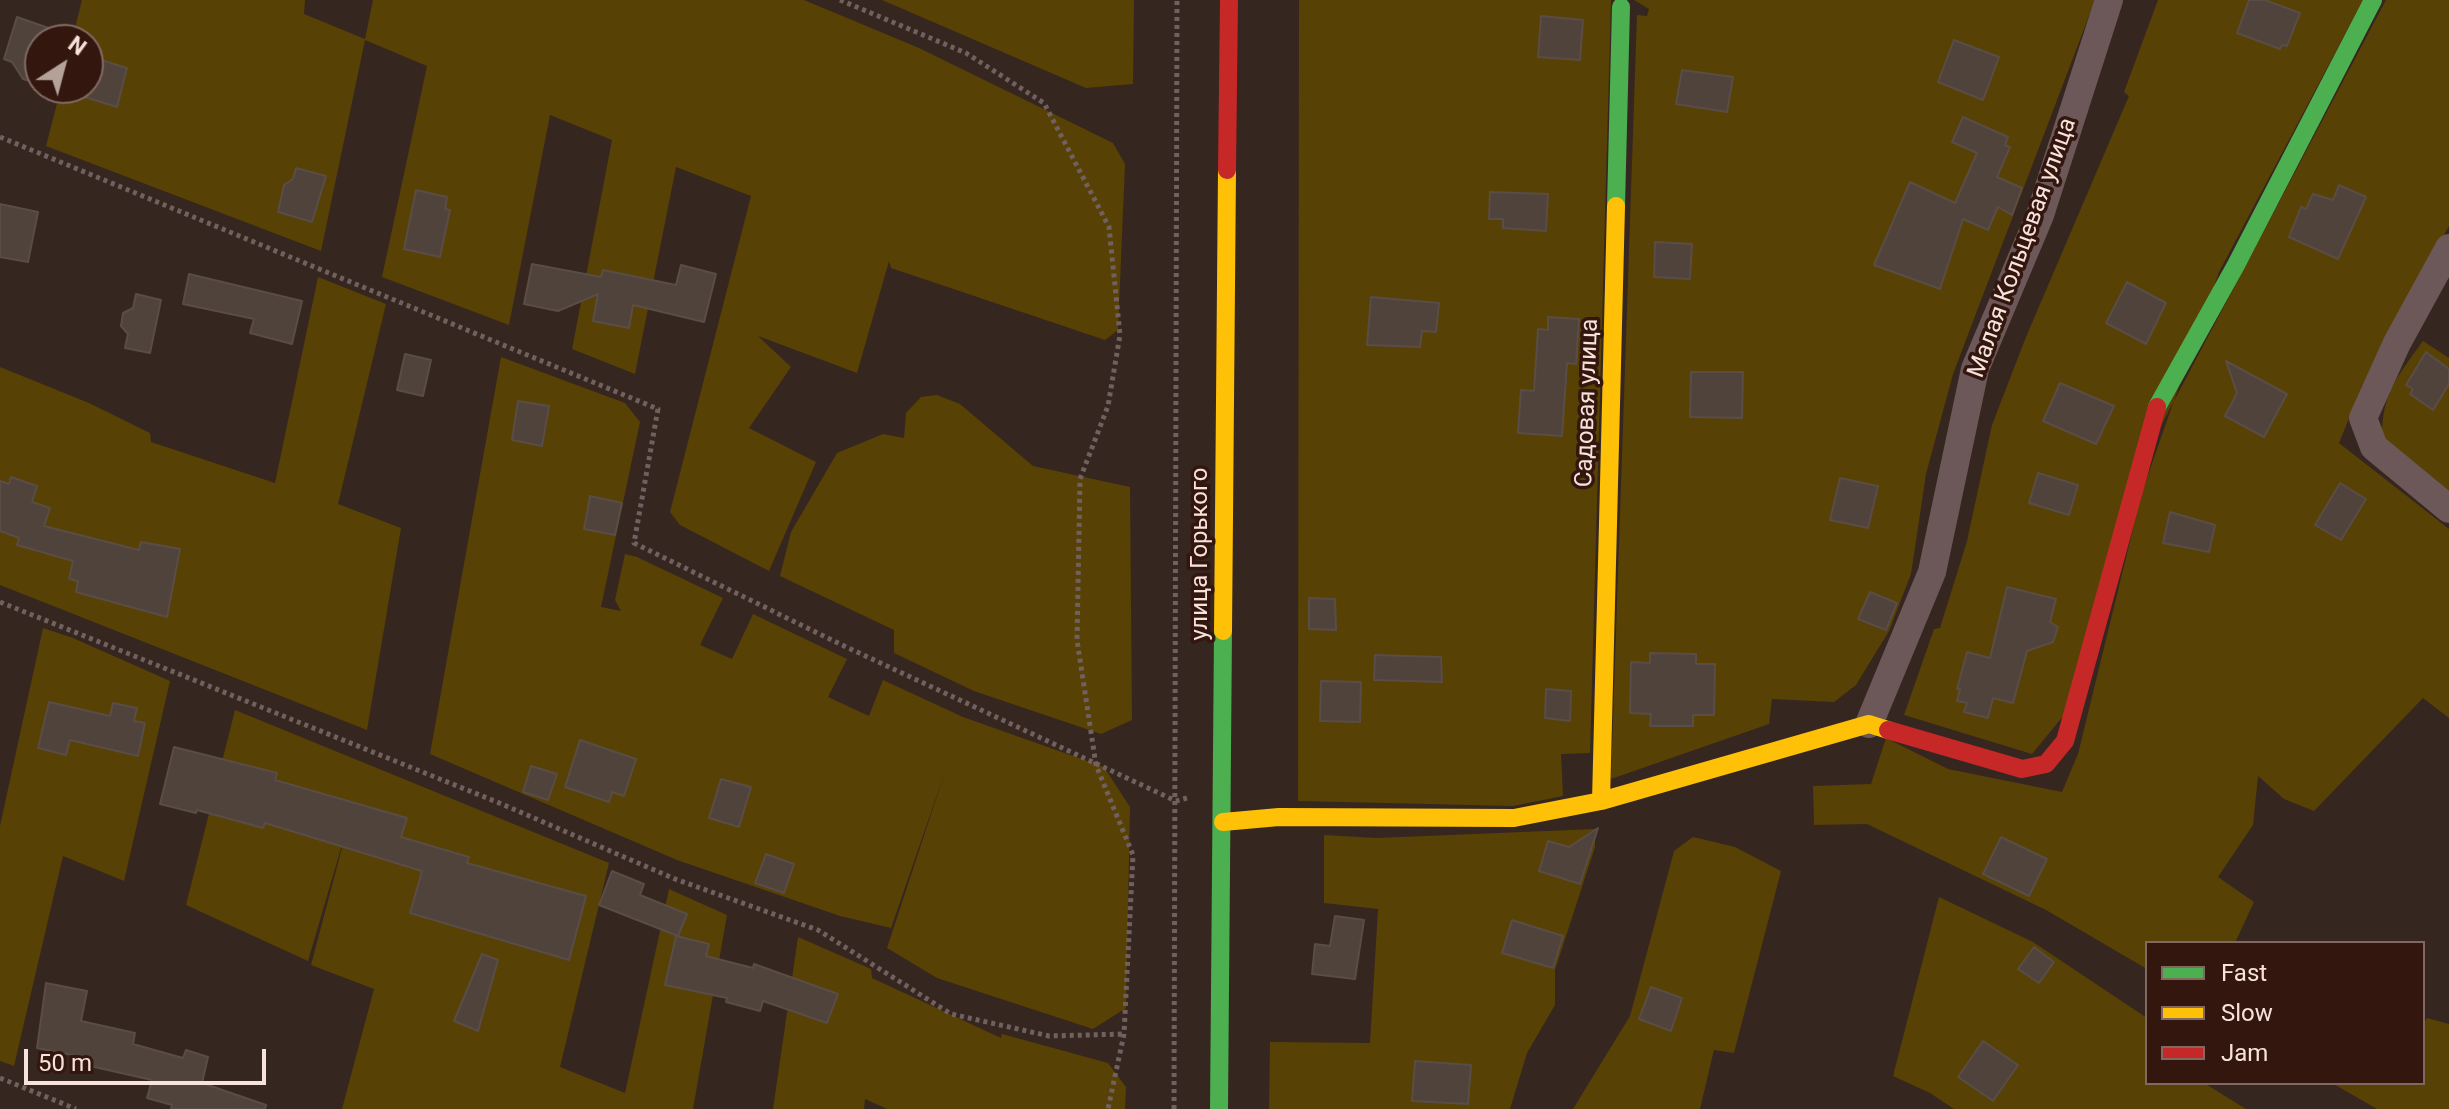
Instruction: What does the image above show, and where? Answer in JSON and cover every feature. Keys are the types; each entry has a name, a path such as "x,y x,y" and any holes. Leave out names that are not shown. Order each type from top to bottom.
{"street":[{"name":"улица Горького","path":"1219,1109 1229,0"},
{"name":"Малая Кольцевая улица","path":"1869,724 1932,572 1975,369 2040,215 2109,0"},
{"path":"1223,822 1279,817 1514,818 1601,801 1869,724 2022,769 2046,764 2065,741 2156,409 2236,265 2373,0"},
{"name":"Садовая улица","path":"1601,801 1621,7"},
{"path":"2449,248 2397,343 2363,418 2374,447 2449,509"}],"path":[{"path":"840,0 966,53 1044,103 1109,227 1120,335 1108,406 1080,479 1077,640 1096,765 1133,855 1124,1034 1108,1109"},
{"path":"1174,1109 1177,0"},
{"path":"0,137 658,409 634,543 1176,801 1224,789"},
{"path":"0,602 497,802 675,879 818,930 951,1014 1049,1036 1124,1034"},
{"path":"0,1078 76,1109"}],"shaded area":[{"path":"82,0 305,0 304,14 365,39 373,0 804,0 919,48 1113,143 1125,164 1118,330 1105,340 891,268 889,261 857,373 758,336 791,367 749,428 816,462 769,571 680,525 670,512 751,196 676,167 635,374 572,349 612,140 550,115 509,325 382,277 427,66 365,40 321,251 46,146 57,104 104,104 104,24 76,24"},
{"path":"882,0 1134,0 1133,84 1086,88"},
{"path":"1299,0 1611,0 1590,753 1561,754 1563,796 1513,806 1298,801"},
{"path":"1634,0 2095,0 1953,374 1926,474 1911,574 1889,631 1856,685 1834,702 1772,699 1769,724 1611,779 1637,15 1647,16 1649,9"},
{"path":"2158,0 2363,0 2219,272 2064,715 2032,754 1904,715 1934,629 1940,628 1967,541 1992,425 2026,337 2129,96 2124,92"},
{"path":"2386,0 2449,0 2449,226 2402,307 2361,389 2339,443 2449,529 2449,718 2423,698 2314,811 2284,799 2258,776 2253,825 2218,877 2254,902 2236,941 2145,941 2145,968 2046,910 1867,824 1814,825 1813,786 1871,784 1886,738 1948,769 2062,792 2078,754 2156,435"},
{"path":"318,277 386,304 338,504 401,528 367,730 0,585 0,367 89,403 150,433 151,442 275,483"},
{"path":"2423,341 2449,358 2449,497 2382,437 2388,396"},
{"path":"501,357 625,403 640,422 601,607 621,611 615,600 625,554 637,557 723,598 700,645 732,659 753,614 847,659 828,697 869,716 883,680 963,717 1104,767 1130,807 1126,1008 1093,1029 937,978 887,948 945,772 891,928 840,916 677,860 430,754"},
{"path":"937,395 960,404 1033,466 1130,487 1132,720 1101,734 974,691 894,653 894,630 780,576 791,532 837,453 883,434 904,438 906,413 921,397"},
{"path":"43,628 170,681 124,881 63,856 14,1066 0,1061 0,826"},
{"path":"235,710 609,863 560,1067 625,1093 669,889 727,915 693,1109 342,1109 374,989 311,965 351,814 308,961 186,905"},
{"path":"1595,829 1595,847 1555,970 1555,1005 1527,1053 1510,1109 1269,1109 1270,1042 1370,1043 1378,909 1324,903 1324,835 1376,838"},
{"path":"1693,837 1735,847 1781,871 1734,1053 1714,1050 1700,1109 1573,1109 1630,1016 1674,851"},
{"path":"1939,897 2033,942 2145,1017 2145,1085 2207,1085 2246,1109 1954,1109 1930,1093 1893,1076"},
{"path":"798,937 871,969 872,978 1001,1038 1002,1034 1108,1063 1126,1087 1125,1109 887,1109 865,1099 864,1109 773,1109"},
{"path":"2427,1018 2449,1024 2449,1109 2377,1109 2335,1085 2425,1085"}],"building":[{"path":"2249,0 2265,0 2300,13 2287,46 2282,45 2280,49 2237,33"},
{"path":"1541,16 1583,20 1580,60 1538,57"},
{"path":"17,17 37,24 24,24 24,79 12,62 4,59"},
{"path":"1954,40 1999,57 1983,100 1938,82"},
{"path":"104,61 127,68 117,107 104,103"},
{"path":"1682,70 1733,77 1727,112 1676,104"},
{"path":"1963,117 2008,137 2005,145 2010,147 1997,177 2022,188 2012,215 1998,207 1988,230 1963,219 1940,289 1874,265 1910,182 1955,203 1977,153 1952,142"},
{"path":"296,168 326,176 312,222 278,212 284,185 293,179"},
{"path":"2339,185 2366,197 2338,259 2289,237 2301,207 2306,209 2313,194 2333,200"},
{"path":"416,190 447,197 445,209 450,210 440,257 404,249"},
{"path":"1490,192 1548,194 1546,231 1503,228 1503,219 1489,219"},
{"path":"0,204 38,212 28,262 0,257"},
{"path":"1655,242 1692,244 1690,279 1654,277"},
{"path":"532,264 601,277 603,270 676,285 681,265 716,274 704,322 633,305 629,328 593,321 598,294 558,311 524,304"},
{"path":"189,274 302,301 292,344 250,333 254,319 183,304"},
{"path":"2127,282 2166,303 2146,344 2106,323"},
{"path":"136,294 161,300 150,353 125,348 128,334 121,326 123,313 133,308"},
{"path":"1371,297 1439,303 1436,332 1422,331 1420,347 1367,345"},
{"path":"1548,317 1579,319 1576,364 1567,363 1562,436 1518,433 1521,390 1534,391 1538,329 1548,330"},
{"path":"2426,352 2449,369 2449,384 2433,410 2410,394 2413,389 2406,385"},
{"path":"405,354 431,360 423,396 397,390"},
{"path":"2226,361 2287,394 2264,437 2225,416 2237,393"},
{"path":"1691,372 1743,372 1742,418 1690,417"},
{"path":"2060,383 2114,406 2096,444 2043,421"},
{"path":"518,401 549,406 542,446 512,440"},
{"path":"2038,473 2078,485 2069,515 2029,503"},
{"path":"11,477 37,486 32,502 50,508 44,526 139,550 141,542 180,549 167,617 76,592 78,581 69,579 73,561 17,545 19,538 0,531 0,481 9,484"},
{"path":"1840,478 1878,486 1868,528 1830,520"},
{"path":"2340,483 2366,499 2341,540 2315,525"},
{"path":"590,496 622,503 615,535 584,529"},
{"path":"2170,512 2215,525 2209,552 2163,543"},
{"path":"2007,587 2056,599 2050,622 2058,627 2053,642 2027,651 2013,703 1993,698 1988,718 1964,712 1967,703 1957,701 1960,689 1957,689 1967,652 1990,658"},
{"path":"1870,592 1897,603 1886,630 1858,619"},
{"path":"1309,598 1335,599 1336,630 1309,629"},
{"path":"1650,653 1696,654 1696,664 1715,664 1714,715 1693,715 1693,726 1650,726 1651,714 1630,713 1631,662 1650,663"},
{"path":"1375,655 1441,657 1442,682 1374,680"},
{"path":"1321,681 1361,682 1360,722 1320,721"},
{"path":"1546,689 1571,691 1570,721 1545,718"},
{"path":"49,702 110,716 113,703 137,708 134,721 145,723 138,756 70,740 66,755 38,748"},
{"path":"580,740 636,759 624,796 612,792 609,802 565,787"},
{"path":"174,747 277,773 275,780 407,818 401,837 469,857 467,863 586,896 569,960 410,913 422,871 265,823 263,828 197,810 196,813 160,804"},
{"path":"531,766 557,774 548,800 523,792"},
{"path":"721,779 751,787 739,827 709,818"},
{"path":"1598,828 1580,884 1539,871 1548,841 1569,847"},
{"path":"2001,837 2047,859 2029,896 1983,874"},
{"path":"766,854 794,864 784,893 755,883"},
{"path":"612,871 644,884 640,895 687,914 678,936 599,905"},
{"path":"1335,916 1364,920 1355,979 1312,974 1315,944 1330,946"},
{"path":"1512,920 1563,936 1553,968 1502,953"},
{"path":"676,936 709,944 706,956 753,968 754,964 838,994 827,1023 763,1001 760,1011 726,1002 727,998 665,985"},
{"path":"2034,947 2054,962 2039,983 2018,969"},
{"path":"482,954 498,960 478,1031 454,1021"},
{"path":"46,983 87,991 81,1021 135,1033 133,1044 183,1058 186,1050 208,1057 202,1083 266,1105 265,1109 171,1109 172,1105 147,1098 152,1080 90,1066 92,1059 37,1048"},
{"path":"1651,987 1682,998 1671,1031 1639,1019"},
{"path":"1983,1041 2018,1065 1993,1101 1958,1077"},
{"path":"1415,1061 1471,1065 1468,1104 1412,1101"}],"traffic: fast":[{"path":"2157,407 2236,265 2373,0"},
{"path":"1616,206 1621,7"},
{"path":"1219,1109 1223,631"}],"traffic: slow":[{"path":"1223,631 1227,170"},
{"path":"1601,801 1616,206"},
{"path":"1223,822 1279,817 1514,818 1601,801 1869,724 1888,730"}],"traffic: jam":[{"path":"1227,170 1229,0"},
{"path":"1888,730 2022,769 2046,764 2065,741 2157,407"}]}
